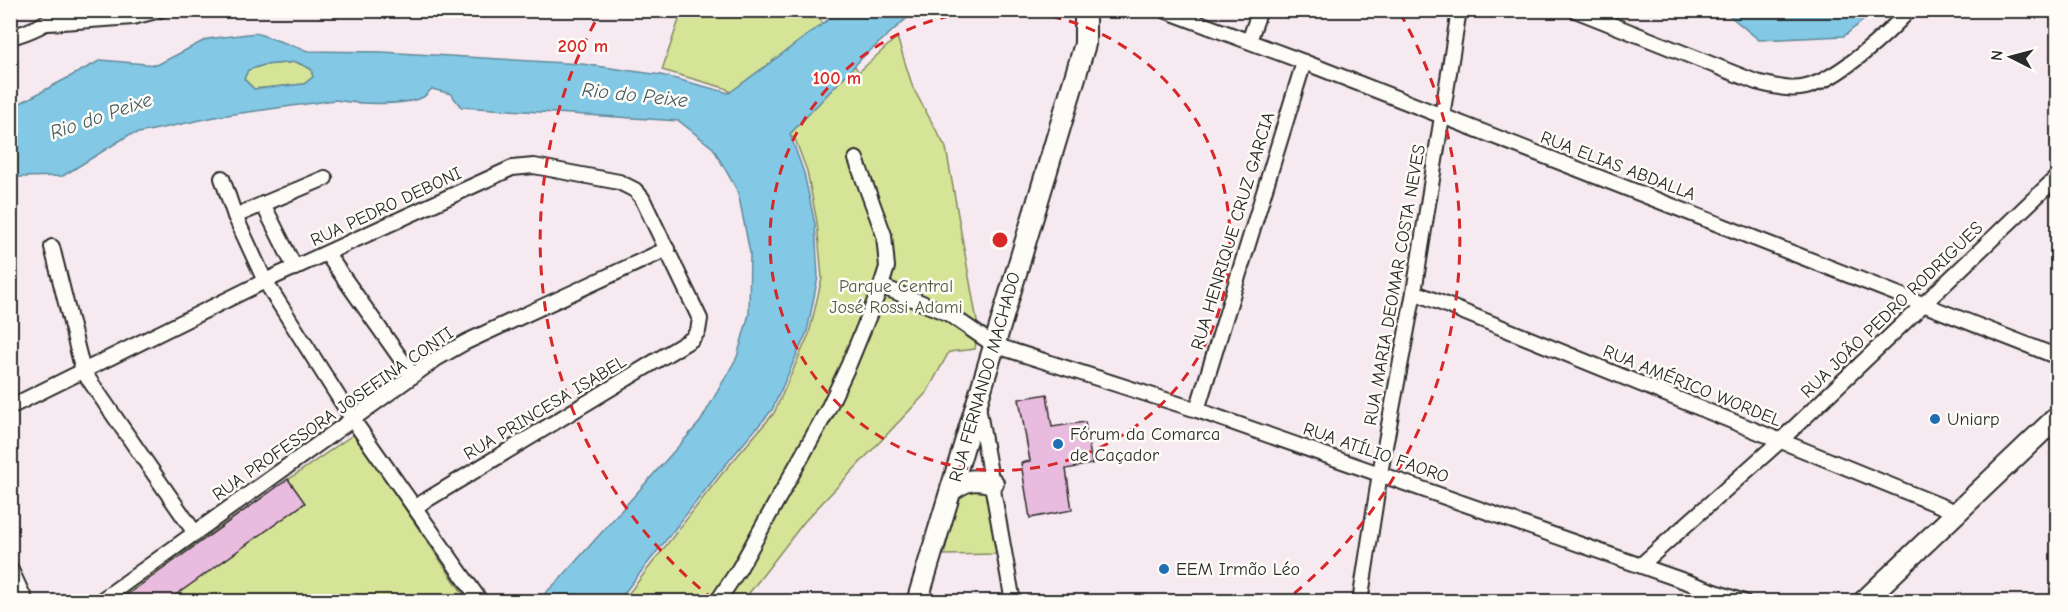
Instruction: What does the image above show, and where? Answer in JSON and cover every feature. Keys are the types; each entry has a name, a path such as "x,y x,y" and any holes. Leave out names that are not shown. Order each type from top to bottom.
{"main road":[{"name":"RUA FERNANDO MACHADO","path":"918,602 1085,44 1083,12"},
{"path":"1863,602 2058,416"},
{"path":"952,490 971,479 982,479 993,483"}],"street":[{"path":"10,37 48,23 64,10"},
{"path":"48,23 133,17 160,10"},
{"name":"RUA ELIAS ABDALLA","path":"1164,10 1304,62 2058,357"},
{"path":"1249,41 1260,10"},
{"name":"RUA MARIA DEOMAR COSTA NEVES","path":"1360,602 1380,473 1414,292 1459,10"},
{"path":"1575,10 1756,82 1783,88 1806,87 1828,78 1851,63 1909,10"},
{"name":"RUA HENRIQUE CRUZ GARCIA","path":"1197,410 1304,62"},
{"path":"717,602 739,569 827,411 866,327 881,286 886,267 884,235 856,159"},
{"name":"RUA PEDRO DEBONI","path":"10,406 265,281 512,168 534,166 619,182 635,190 642,198 700,320 698,330 692,339"},
{"name":"RUA JOÃO PEDRO RODRIGUES","path":"1641,565 1780,441 2058,176"},
{"path":"222,178 235,216 265,281 353,420 481,602"},
{"path":"235,216 325,178"},
{"path":"263,204 296,268"},
{"path":"52,247 83,371 195,533"},
{"name":"RUA PROFESSORA JOSEFINA CONTI","path":"99,602 436,359 466,342 667,249"},
{"path":"327,254 413,375"},
{"name":"RUA ATÍLIO FAORO","path":"881,286 949,314 994,345 1197,410 1744,602"},
{"name":"RUA AMÉRICO WORDEL","path":"1414,292 1956,512"},
{"name":"RUA PRINCESA ISABEL","path":"416,507 692,339"},
{"path":"977,399 1013,602"},
{"path":"10,568 26,602"}],"green space":[{"name":"Parque Central José Rossi Adami","path":"682,11 814,11 859,72 897,37 913,88 946,148 978,327 975,349 949,352 927,392 804,522 743,601 622,602 721,475 774,413 809,334 822,278 817,222 807,171 795,139 725,88 662,70"},
{"path":"296,62 311,69 313,77 304,84 254,89 244,79 248,70 264,65"},
{"path":"354,434 468,601 112,602"},
{"path":"982,483 988,493 997,554 944,555 958,494"}],"water":[{"name":"Rio do Peixe","path":"840,11 915,11 862,58 790,134 804,173 815,224 818,277 807,332 772,410 722,469 618,601 537,601 561,578 700,422 737,357 749,314 750,253 738,192 713,148 679,121 461,107 451,94 432,89 412,101 366,103 335,100 220,116 129,135 63,176 18,177 11,180 11,108 101,60 157,65 207,39 256,33 308,51 382,52 582,64 661,75 729,93","holes":["296,62 311,69 313,77 304,84 254,89 244,79 248,70 264,65"]},
{"path":"1724,11 1875,11 1844,36 1759,40"}],"building":[{"name":"Fórum da Comarca de Caçador","path":"1047,394 1052,427 1085,422 1092,464 1066,469 1072,510 1030,518 1021,463 1030,461 1019,399"},
{"path":"288,479 305,503 166,602 117,602"}],"place":[{"name":"Uniarp","path":"1935,419"},
{"name":"Fórum da Comarca de Caçador","path":"1058,444"},
{"name":"EEM Irmão Léo","path":"1164,569"}]}
